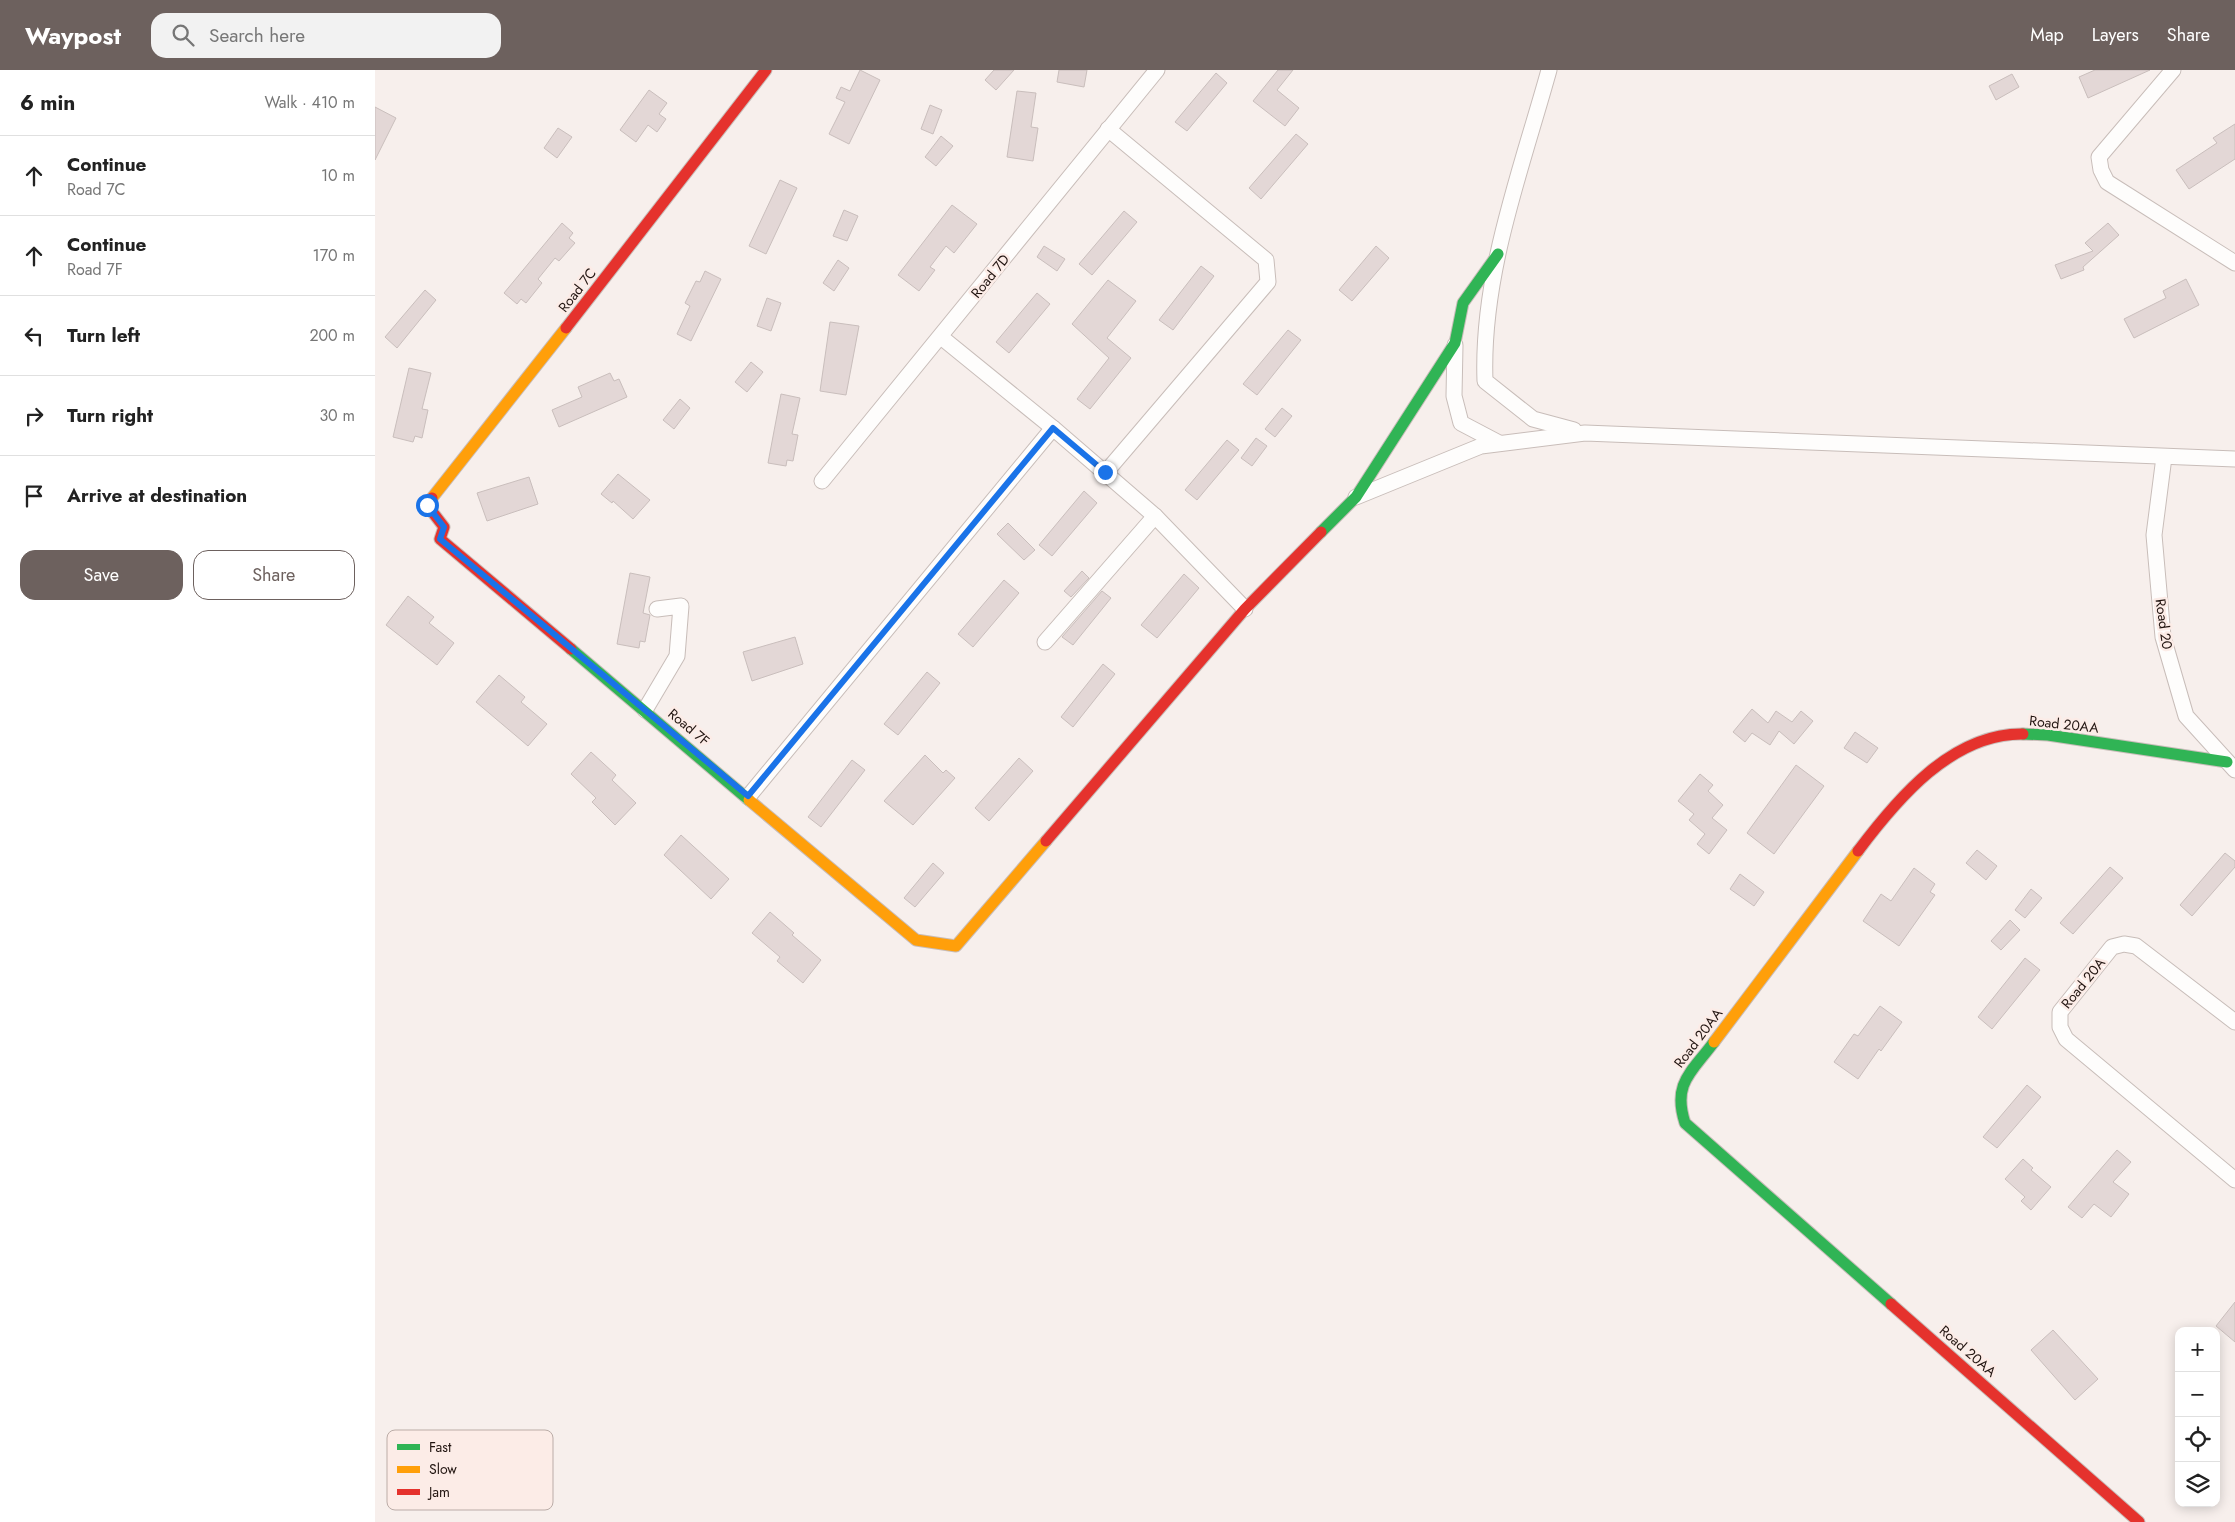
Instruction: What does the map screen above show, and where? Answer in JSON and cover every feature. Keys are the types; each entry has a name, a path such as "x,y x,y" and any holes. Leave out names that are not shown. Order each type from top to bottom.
{"street":[{"name":"Road 7C","path":"444,527 427,505 690,171 766,70"},
{"name":"Road 7D","path":"822,481 1157,70"},
{"path":"1549,70 1498,254 1487,316 1484,348 1485,381 1533,419 1585,433"},
{"path":"2173,70 2099,157 2101,170 2107,182 2235,263"},
{"path":"1105,472 1268,282 1266,260 1108,129"},
{"path":"1498,254 1463,303 1455,343 1454,396 1461,423 1499,443"},
{"path":"941,337 1053,428 1155,516 1245,609 1356,497 1455,343"},
{"path":"748,796 1053,428"},
{"path":"1356,497 1481,446 1585,433 2235,459"},
{"name":"Road 20","path":"2164,457 2154,535 2163,637 2186,716 2231,766"},
{"path":"1045,642 1155,516"},
{"name":"Road 7F","path":"444,527 440,539 748,796 916,940 956,946 1245,609"},
{"path":"645,710 677,656 681,606 657,609"},
{"name":"Road 20AA","path":"2139,1522 1685,1123 1679,1105 1682,1085 1877,825 1926,774 1972,744 2004,734 2048,735 2231,766"},
{"name":"Road 20A","path":"2235,1022 2136,946 2124,944 2112,947 2060,1012 2060,1027 2066,1038 2235,1180"}],"building":[{"path":"860,70 880,80 849,144 829,134 845,102 836,98 841,87 850,91"},
{"path":"994,70 1014,70 996,90 985,80"},
{"path":"1059,70 1087,70 1084,87 1057,82"},
{"path":"1278,70 1293,70 1277,90 1299,108 1285,126 1253,101"},
{"path":"2095,70 2150,70 2088,98 2079,77"},
{"path":"1216,73 1227,83 1187,131 1175,122"},
{"path":"2012,74 2019,87 1996,100 1989,86"},
{"path":"649,90 667,103 659,114 666,119 657,132 648,125 636,142 620,130"},
{"path":"1017,91 1036,93 1031,127 1038,128 1033,161 1007,157"},
{"path":"930,105 942,110 933,134 921,129"},
{"path":"375,107 396,118 375,160"},
{"path":"2235,124 2235,159 2189,189 2176,170 2217,143 2213,138"},
{"path":"558,128 572,137 557,158 544,148"},
{"path":"1296,134 1308,144 1261,199 1249,188"},
{"path":"941,136 953,146 936,166 925,157"},
{"path":"780,180 797,188 766,254 749,246"},
{"path":"952,205 977,224 954,253 946,246 930,267 935,270 919,291 898,275"},
{"path":"844,210 858,216 847,241 833,236"},
{"path":"1124,211 1137,222 1092,275 1079,264"},
{"path":"562,223 573,233 569,238 575,243 559,261 555,258 538,279 542,283 526,303 521,299 517,304 504,293"},
{"path":"2108,223 2119,235 2083,267 2084,270 2061,279 2055,265 2093,251 2085,243"},
{"path":"1044,246 1065,259 1057,271 1037,257"},
{"path":"1376,246 1389,258 1352,301 1339,290"},
{"path":"838,260 849,268 834,291 823,283"},
{"path":"1201,266 1214,276 1173,330 1159,320"},
{"path":"705,271 721,279 691,341 677,334 690,306 685,303 696,281 700,282"},
{"path":"2186,279 2199,305 2134,338 2124,319 2166,298 2163,291"},
{"path":"1108,280 1136,301 1107,338 1131,358 1090,409 1077,399 1109,358 1072,324"},
{"path":"425,290 436,300 397,348 385,337"},
{"path":"1037,293 1050,304 1009,353 996,342"},
{"path":"767,298 781,303 771,331 757,326"},
{"path":"830,322 859,326 846,395 820,391"},
{"path":"1288,330 1301,340 1257,395 1243,384"},
{"path":"751,362 763,372 747,392 735,382"},
{"path":"409,368 431,373 422,409 428,410 422,438 415,436 413,442 393,437"},
{"path":"610,373 614,381 619,379 627,397 559,427 552,410 582,397 578,387"},
{"path":"781,394 800,398 792,434 798,435 793,461 787,460 786,466 768,463"},
{"path":"680,399 690,408 674,429 663,420"},
{"path":"1282,408 1292,416 1275,437 1265,429"},
{"path":"1256,438 1267,446 1252,466 1241,458"},
{"path":"1227,440 1239,450 1197,500 1185,490"},
{"path":"618,474 650,500 633,519 613,501 612,503 601,494"},
{"path":"529,477 538,504 487,521 477,493"},
{"path":"1084,491 1097,503 1052,556 1039,545"},
{"path":"1008,523 1035,550 1024,560 997,534"},
{"path":"1082,571 1089,578 1071,597 1064,591"},
{"path":"630,573 650,577 643,613 650,615 645,642 640,641 639,648 617,644"},
{"path":"1184,574 1199,588 1157,638 1141,625"},
{"path":"1004,580 1019,593 973,647 958,634"},
{"path":"1102,591 1111,598 1073,645 1062,637"},
{"path":"408,596 434,617 429,623 454,643 437,665 386,625"},
{"path":"795,637 803,664 752,681 743,652"},
{"path":"1103,664 1115,674 1073,727 1061,717"},
{"path":"927,672 940,683 898,735 884,724"},
{"path":"499,675 525,697 521,702 547,724 528,746 476,702"},
{"path":"1752,709 1768,723 1776,711 1792,722 1801,711 1813,721 1794,744 1779,731 1770,745 1752,733 1745,742 1733,732"},
{"path":"1855,732 1878,748 1867,763 1844,748"},
{"path":"591,752 616,775 612,780 636,803 615,825 592,802 596,798 571,774"},
{"path":"925,755 943,773 946,770 955,778 913,825 884,801"},
{"path":"1019,758 1033,771 989,821 975,808"},
{"path":"852,760 865,770 821,827 808,817"},
{"path":"1796,765 1824,786 1774,854 1747,833"},
{"path":"1700,774 1713,785 1708,791 1723,805 1712,818 1727,830 1709,854 1697,844 1705,834 1689,820 1694,814 1678,801"},
{"path":"681,835 729,879 711,899 664,855"},
{"path":"1977,850 1997,866 1986,880 1966,863"},
{"path":"2225,853 2235,861 2235,867 2192,916 2180,905"},
{"path":"933,863 944,873 915,907 904,898"},
{"path":"2110,867 2123,878 2073,934 2060,923"},
{"path":"1914,868 1935,884 1930,892 1935,895 1899,946 1863,921 1881,894 1891,901"},
{"path":"1740,874 1764,892 1754,906 1730,889"},
{"path":"2031,889 2042,898 2025,918 2015,910"},
{"path":"770,912 794,933 792,935 821,960 803,983 777,961 780,957 752,933"},
{"path":"2010,920 2020,930 2001,950 1991,941"},
{"path":"2025,958 2040,970 1992,1029 1978,1017"},
{"path":"1880,1006 1902,1022 1881,1051 1879,1049 1858,1079 1834,1062 1854,1034 1858,1036"},
{"path":"2027,1085 2041,1097 1997,1148 1983,1137"},
{"path":"2117,1150 2131,1162 2113,1182 2129,1194 2111,1217 2094,1204 2082,1218 2068,1207"},
{"path":"2023,1159 2033,1168 2031,1170 2051,1187 2031,1210 2021,1201 2025,1197 2005,1179"},
{"path":"2235,1302 2235,1342 2220,1329 2220,1327 2216,1326"},
{"path":"2053,1330 2098,1379 2075,1400 2031,1350"}],"traffic: fast":[{"path":"1321,532 1356,497 1455,343 1463,303 1498,254"},
{"path":"571,649 749,800"},
{"path":"2023,734 2048,735 2227,762"},
{"path":"1714,1042 1686,1079 1681,1098 1685,1123 1891,1304"}],"traffic: slow":[{"path":"432,498 566,328"},
{"path":"749,800 916,940 956,946 1046,841"},
{"path":"1714,1042 1858,851"}],"traffic: jam":[{"path":"566,328 766,70"},
{"path":"432,498 427,505 444,527 440,539 571,649"},
{"path":"1046,841 1245,609 1321,532"},
{"path":"1858,851 1873,831 1909,791 1950,757 1973,745 1997,737 2023,734"},
{"path":"1891,1304 2139,1522"}],"route":[{"path":"427,505 444,527 440,539 748,796 1053,428 1105,472"}]}
